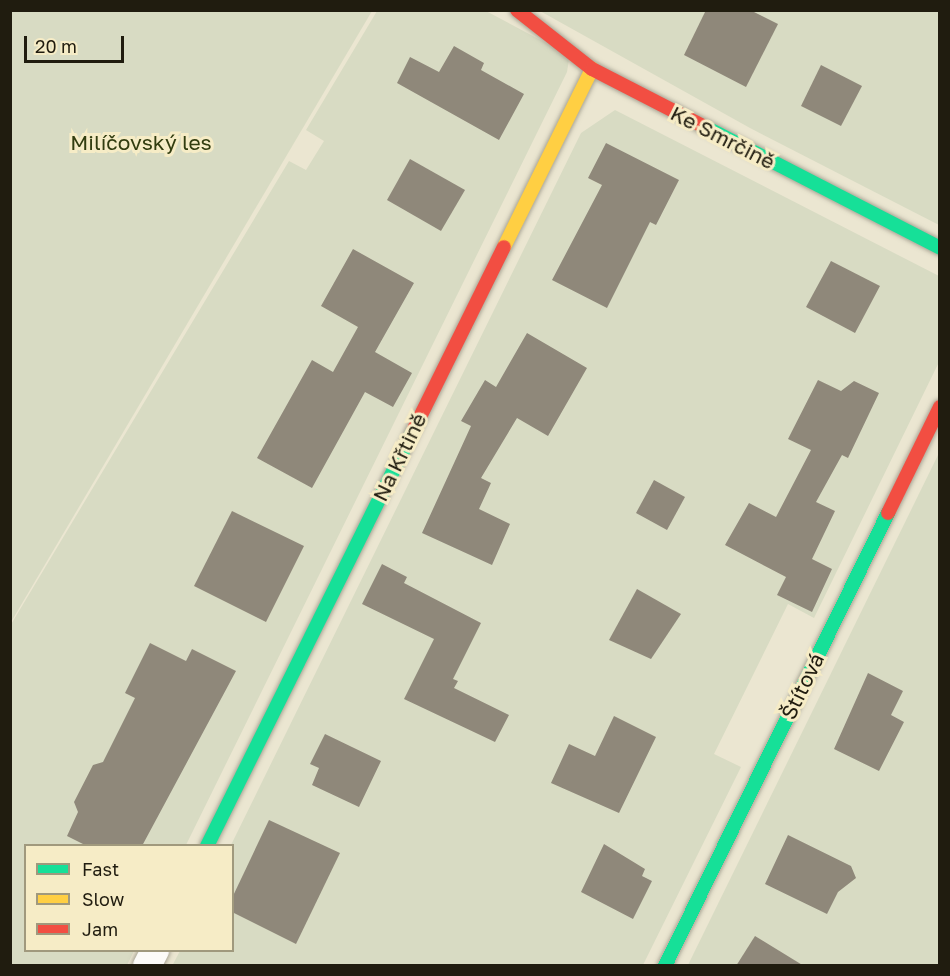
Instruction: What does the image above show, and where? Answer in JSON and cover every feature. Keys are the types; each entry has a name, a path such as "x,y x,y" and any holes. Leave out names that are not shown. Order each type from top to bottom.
{"street":[{"name":"Ke Smrčině","path":"517,10 592,69 939,248"},
{"name":"Na Křtině","path":"208,844 592,69"},
{"name":"Štítová","path":"665,966 939,407"},
{"path":"147,966 154,952"}],"green space":[{"name":"Milíčovský les","path":"10,11 372,11 11,622"},
{"path":"377,11 486,11 561,51 569,59 567,72 186,844 24,844 24,952 134,952 127,965 11,965 10,626 289,161 306,170 324,141 306,130"},
{"path":"540,11 939,11 939,225 750,128"},
{"path":"615,110 939,276 939,362 814,618 788,604 714,754 741,767 643,965 172,966 179,952 234,952 234,844 231,844 581,133"},
{"path":"939,453 939,965 688,965"}],"building":[{"path":"706,10 750,10 778,24 746,87 684,55"},
{"path":"454,46 484,63 481,70 524,94 499,140 397,83 410,57 439,72"},
{"path":"821,65 862,86 841,126 801,106"},
{"path":"606,143 679,180 656,225 650,222 607,308 552,280 602,185 588,178"},
{"path":"410,159 465,190 441,231 387,200"},
{"path":"353,249 414,283 375,352 412,373 393,407 365,392 312,488 257,458 312,360 333,372 358,327 321,306"},
{"path":"831,261 880,286 855,333 806,307"},
{"path":"527,333 587,368 548,436 517,418 481,478 491,483 479,509 510,524 492,565 422,533 471,426 461,421 485,380 496,387"},
{"path":"818,380 841,391 854,381 879,393 848,458 842,455 816,502 835,511 812,559 832,569 812,612 777,595 786,577 725,545 749,503 776,517 811,450 788,439"},
{"path":"654,480 685,497 667,530 636,513"},
{"path":"232,511 304,546 266,622 194,586"},
{"path":"382,564 407,577 404,583 481,623 453,679 458,681 454,688 509,715 495,742 404,699 434,639 362,604"},
{"path":"637,589 681,614 651,659 609,640"},
{"path":"150,643 186,661 192,649 236,671 143,844 83,844 67,836 78,812 74,802 93,765 103,762 135,698 125,693"},
{"path":"868,673 903,691 891,715 904,722 879,771 834,749"},
{"path":"614,716 656,737 619,813 551,783 569,744 595,756"},
{"path":"325,734 381,761 359,807 312,785 319,768 310,764"},
{"path":"269,820 340,853 296,944 234,913 234,894"},
{"path":"788,835 851,866 856,878 838,892 827,914 765,884"},
{"path":"604,844 645,869 642,876 652,881 633,919 581,892"},
{"path":"755,936 804,966 736,966"}],"traffic: fast":[{"path":"705,127 940,248"},
{"path":"208,844 413,431"},
{"path":"665,966 888,513"}],"traffic: slow":[{"path":"504,247 592,69"}],"traffic: jam":[{"path":"517,10 592,69 705,127"},
{"path":"413,431 504,247"},
{"path":"888,513 940,407"}]}
